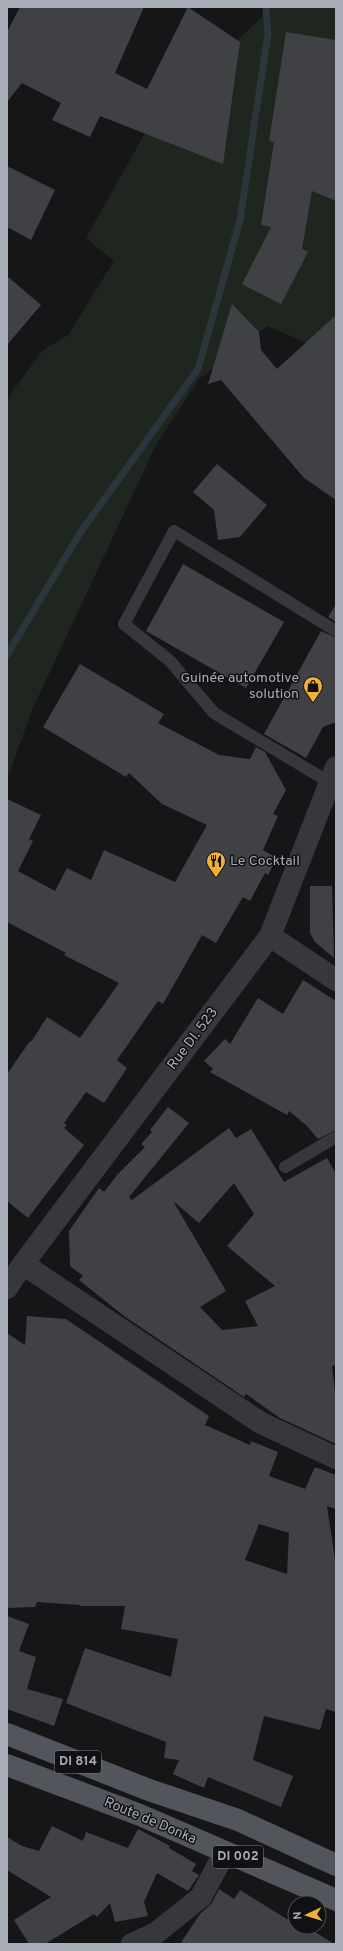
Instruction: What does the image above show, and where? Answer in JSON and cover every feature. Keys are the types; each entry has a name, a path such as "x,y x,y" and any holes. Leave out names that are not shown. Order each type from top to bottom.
{"main road":[{"name":"Route de Donka","path":"7,1734 149,1790 238,1820 336,1865"},
{"name":"Route de Donka","path":"7,1765 140,1815 336,1900"}],"street":[{"name":"Rue DI. 523","path":"7,1288 23,1264 270,936 333,774"},
{"path":"270,936 336,980"},
{"path":"23,1264 261,1423 336,1458"},
{"path":"132,1944 156,1932 201,1897 225,1852"}],"lane":[{"path":"333,774 214,713 170,661 124,624 174,531 336,631"},
{"path":"285,1167 336,1137"}],"shaded area":[{"path":"272,7 336,7 336,355 267,326 199,379 156,445 33,708 7,779 7,399 42,351 68,335 114,261 86,238 149,126"}],"building":[{"path":"20,7 144,7 115,73 147,89 188,7 240,42 223,164 100,116 90,137 52,120 61,103 22,83 7,102 7,32"},
{"path":"286,32 336,40 336,201 312,191 302,249 308,252 281,304 242,284 271,227 261,225 274,142 269,141"},
{"path":"7,166 55,190 31,240 7,227"},
{"path":"7,276 41,305 7,345"},
{"path":"232,304 259,332 261,350 277,369 336,315 336,500 304,478 221,380 208,384"},
{"path":"217,464 267,505 240,537 218,540 214,510 193,492"},
{"path":"183,564 284,622 246,688 146,631"},
{"path":"336,604 336,622 328,617"},
{"path":"321,631 336,638 336,722 323,727 306,758 264,734"},
{"path":"80,664 164,714 158,723 219,755 250,759 256,747 265,752 286,790 273,814 278,816 263,850 277,858 268,875 265,873 250,901 243,897 216,943 202,935 163,1004 158,1001 117,1060 127,1068 104,1103 86,1092 64,1123 67,1125 64,1128 84,1145 28,1218 7,1201 7,1074 30,1041 31,1042 47,1017 80,1038 119,983 64,955 66,953 7,922 7,799 41,815 29,839 33,841 18,871 55,891 67,868 91,880 104,850 175,882 207,825 162,804 129,773 126,777 43,727"},
{"path":"310,886 332,886 334,958 315,942 310,933"},
{"path":"303,980 336,1001 336,1130 318,1139 307,1126 289,1111 287,1115 210,1072 213,1069 204,1061 225,1039 230,1044 258,998 283,1014"},
{"path":"168,1107 189,1123 129,1197 132,1200 229,1128 236,1138 251,1129 284,1182 327,1158 336,1174 336,1365 332,1366 336,1402 336,1444 280,1418 246,1394 244,1397 124,1316 79,1280 83,1276 70,1266 69,1231 99,1188 104,1192 117,1175 145,1147 141,1144 152,1132 150,1130","holes":["234,1183 254,1214 227,1246 275,1286 245,1301 258,1326 222,1330 200,1307 226,1291 173,1201 199,1223"]},
{"path":"27,1316 66,1319 209,1416 205,1425 250,1445 251,1441 278,1452 269,1476 305,1489 315,1467 336,1475 336,1509 327,1506 336,1566 336,1712 326,1709 320,1730 264,1716 253,1760 293,1776 281,1807 208,1777 204,1788 173,1774 179,1760 164,1758 166,1742 66,1703 85,1648 171,1677 178,1639 121,1629 125,1606 80,1606 37,1602 35,1607 7,1608 7,1333 25,1345","holes":["259,1524 289,1533 287,1574 245,1560"]},
{"path":"7,1616 29,1624 19,1651 36,1657 27,1689 63,1699 54,1726 7,1709"},
{"path":"52,1826 83,1841 86,1832 128,1848 138,1829 170,1846 169,1848 196,1864 192,1871 199,1875 188,1891 157,1873 144,1902 148,1916 115,1922 110,1903 97,1917 94,1914 45,1944 29,1944 14,1920 51,1897 7,1870 7,1837 22,1846 39,1851"},
{"path":"219,1889 234,1899 240,1890 287,1919 287,1935 320,1935 334,1944 180,1944 200,1914 212,1903"}],"waterway":[{"path":"7,655 80,533 198,369 240,220 268,34 266,7"}],"place":[{"name":"Guinée automotive solution","path":"313,703"},
{"name":"Le Cocktail","path":"216,878"}]}
